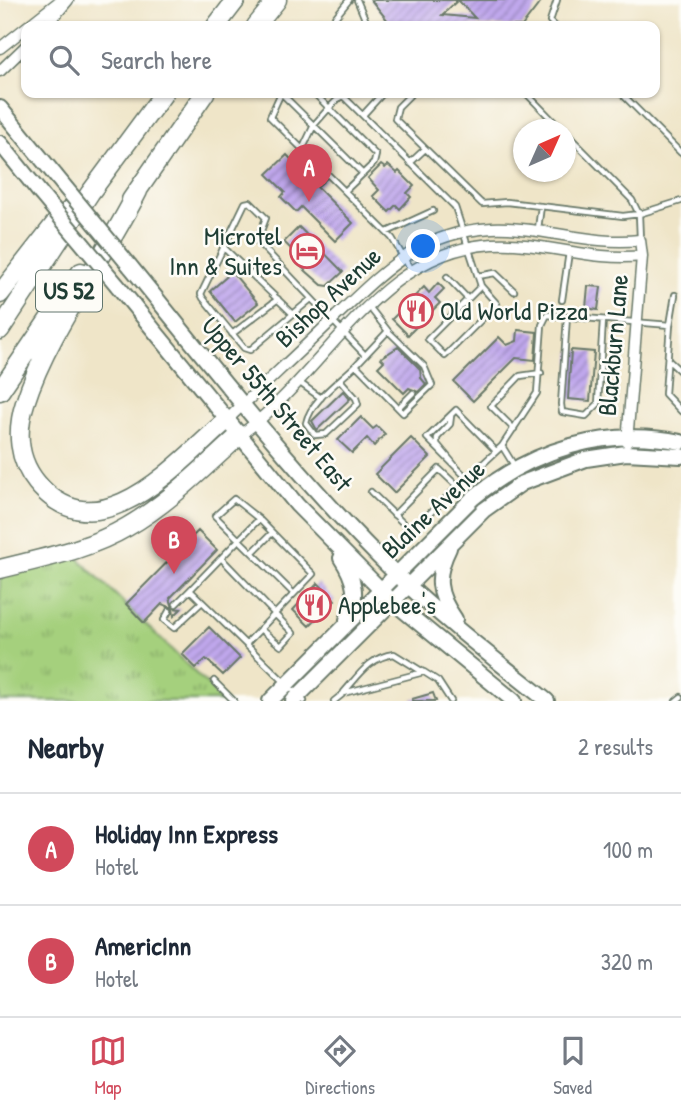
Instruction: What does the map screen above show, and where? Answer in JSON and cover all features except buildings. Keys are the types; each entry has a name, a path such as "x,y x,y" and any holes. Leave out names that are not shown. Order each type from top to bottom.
{"highway":[{"path":"220,21 236,0"},
{"path":"260,21 276,0"},
{"name":"US 52","path":"0,330 90,193 160,98"},
{"name":"US 52","path":"0,391 202,98"},
{"path":"138,191 34,380 20,424 22,455 36,481 58,502 72,510 107,510 139,495 227,420"},
{"path":"0,294 57,220 90,193"},
{"path":"0,569 73,551 125,529 159,506 240,435"}],"street":[{"path":"34,21 61,0"},
{"path":"50,21 68,0"},
{"path":"0,48 21,31"},
{"path":"0,71 21,51"},
{"name":"Upper 55th Street East","path":"0,108 243,405 318,492 403,580 468,638 547,701"},
{"name":"Upper 55th Street East","path":"0,144 227,420 323,531 386,595 514,701"},
{"name":"Bishop Avenue","path":"227,420 374,278 424,245 490,228 538,230 600,241 640,240"},
{"name":"Blackburn Lane","path":"626,453 642,256 640,240"},
{"name":"Bishop Avenue","path":"240,435 258,422 300,382 368,306 411,270 436,257 466,248 516,244 615,257 642,256"},
{"name":"Blaine Avenue","path":"403,580 473,498 516,468 561,449 601,439 627,437 681,442"},
{"name":"Blaine Avenue","path":"386,595 453,540 484,510 524,482 567,464 626,453 681,456"},
{"path":"323,531 350,571 355,586 352,611 341,631"},
{"path":"453,540 442,561 438,585 447,608 468,638"},
{"path":"270,701 341,631 386,595"},
{"path":"298,699 386,595"}],"lane":[{"path":"332,21 349,0"},
{"path":"357,0 366,21"},
{"path":"549,21 557,0"},
{"path":"279,98 271,117 387,232 411,270"},
{"path":"286,98 363,174"},
{"path":"319,98 376,155 374,163 345,191"},
{"path":"303,149 314,125 338,98"},
{"path":"345,98 455,207 466,248 481,286 497,304 445,356 428,338 481,286"},
{"path":"363,115 378,98"},
{"path":"407,98 398,107 395,119 482,204 507,202 622,216 639,214 681,201"},
{"path":"531,98 552,119"},
{"path":"626,98 681,153"},
{"path":"576,143 632,200 639,214 640,240"},
{"path":"410,163 425,149"},
{"path":"311,299 250,350 232,334 201,294 245,203 250,201 266,218 257,241 365,355"},
{"path":"538,230 541,206"},
{"path":"387,232 433,211"},
{"path":"223,247 293,314"},
{"path":"562,300 569,251"},
{"path":"478,276 495,272 514,291"},
{"path":"447,277 468,299"},
{"path":"675,295 665,394 681,411"},
{"path":"232,334 278,299"},
{"path":"368,306 388,331 424,366 432,385 400,410"},
{"path":"371,492 407,527 415,527 502,446 537,393 541,373 542,326 547,315 670,325"},
{"path":"567,317 562,412 586,416 598,404 603,320"},
{"path":"340,380 358,404 326,434 315,435 306,423 308,413 321,398 388,331"},
{"path":"668,359 681,372"},
{"path":"356,365 400,410"},
{"path":"514,429 491,406 520,376 541,373"},
{"path":"424,382 429,376"},
{"path":"300,382 321,398"},
{"path":"400,410 413,393"},
{"path":"466,477 427,439 456,410 496,451"},
{"path":"451,415 450,424 437,438 458,470"},
{"path":"502,446 524,482"},
{"path":"394,514 439,469 457,486"},
{"path":"246,644 276,612 294,594 313,574 259,519 233,499 215,516 294,594"},
{"path":"176,604 259,519"},
{"path":"253,552 272,533"},
{"path":"222,558 292,628 292,637 285,645 277,645 260,629"},
{"path":"190,590 298,699"},
{"path":"169,611 164,620 174,628 202,601"},
{"path":"334,701 370,662 383,655 394,654 404,657 438,681 451,701"},
{"path":"344,693 424,672"},
{"path":"214,681 234,701"},
{"path":"676,701 681,697"}],"green space":[{"path":"76,556 224,701 0,701 0,577"}],"place":[{"name":"Holiday Inn Express","path":"309,202"},
{"name":"Microtel Inn & Suites","path":"307,251"},
{"name":"Old World Pizza","path":"416,311"},
{"name":"AmericInn","path":"174,574"},
{"name":"Applebee's","path":"314,605"}]}
